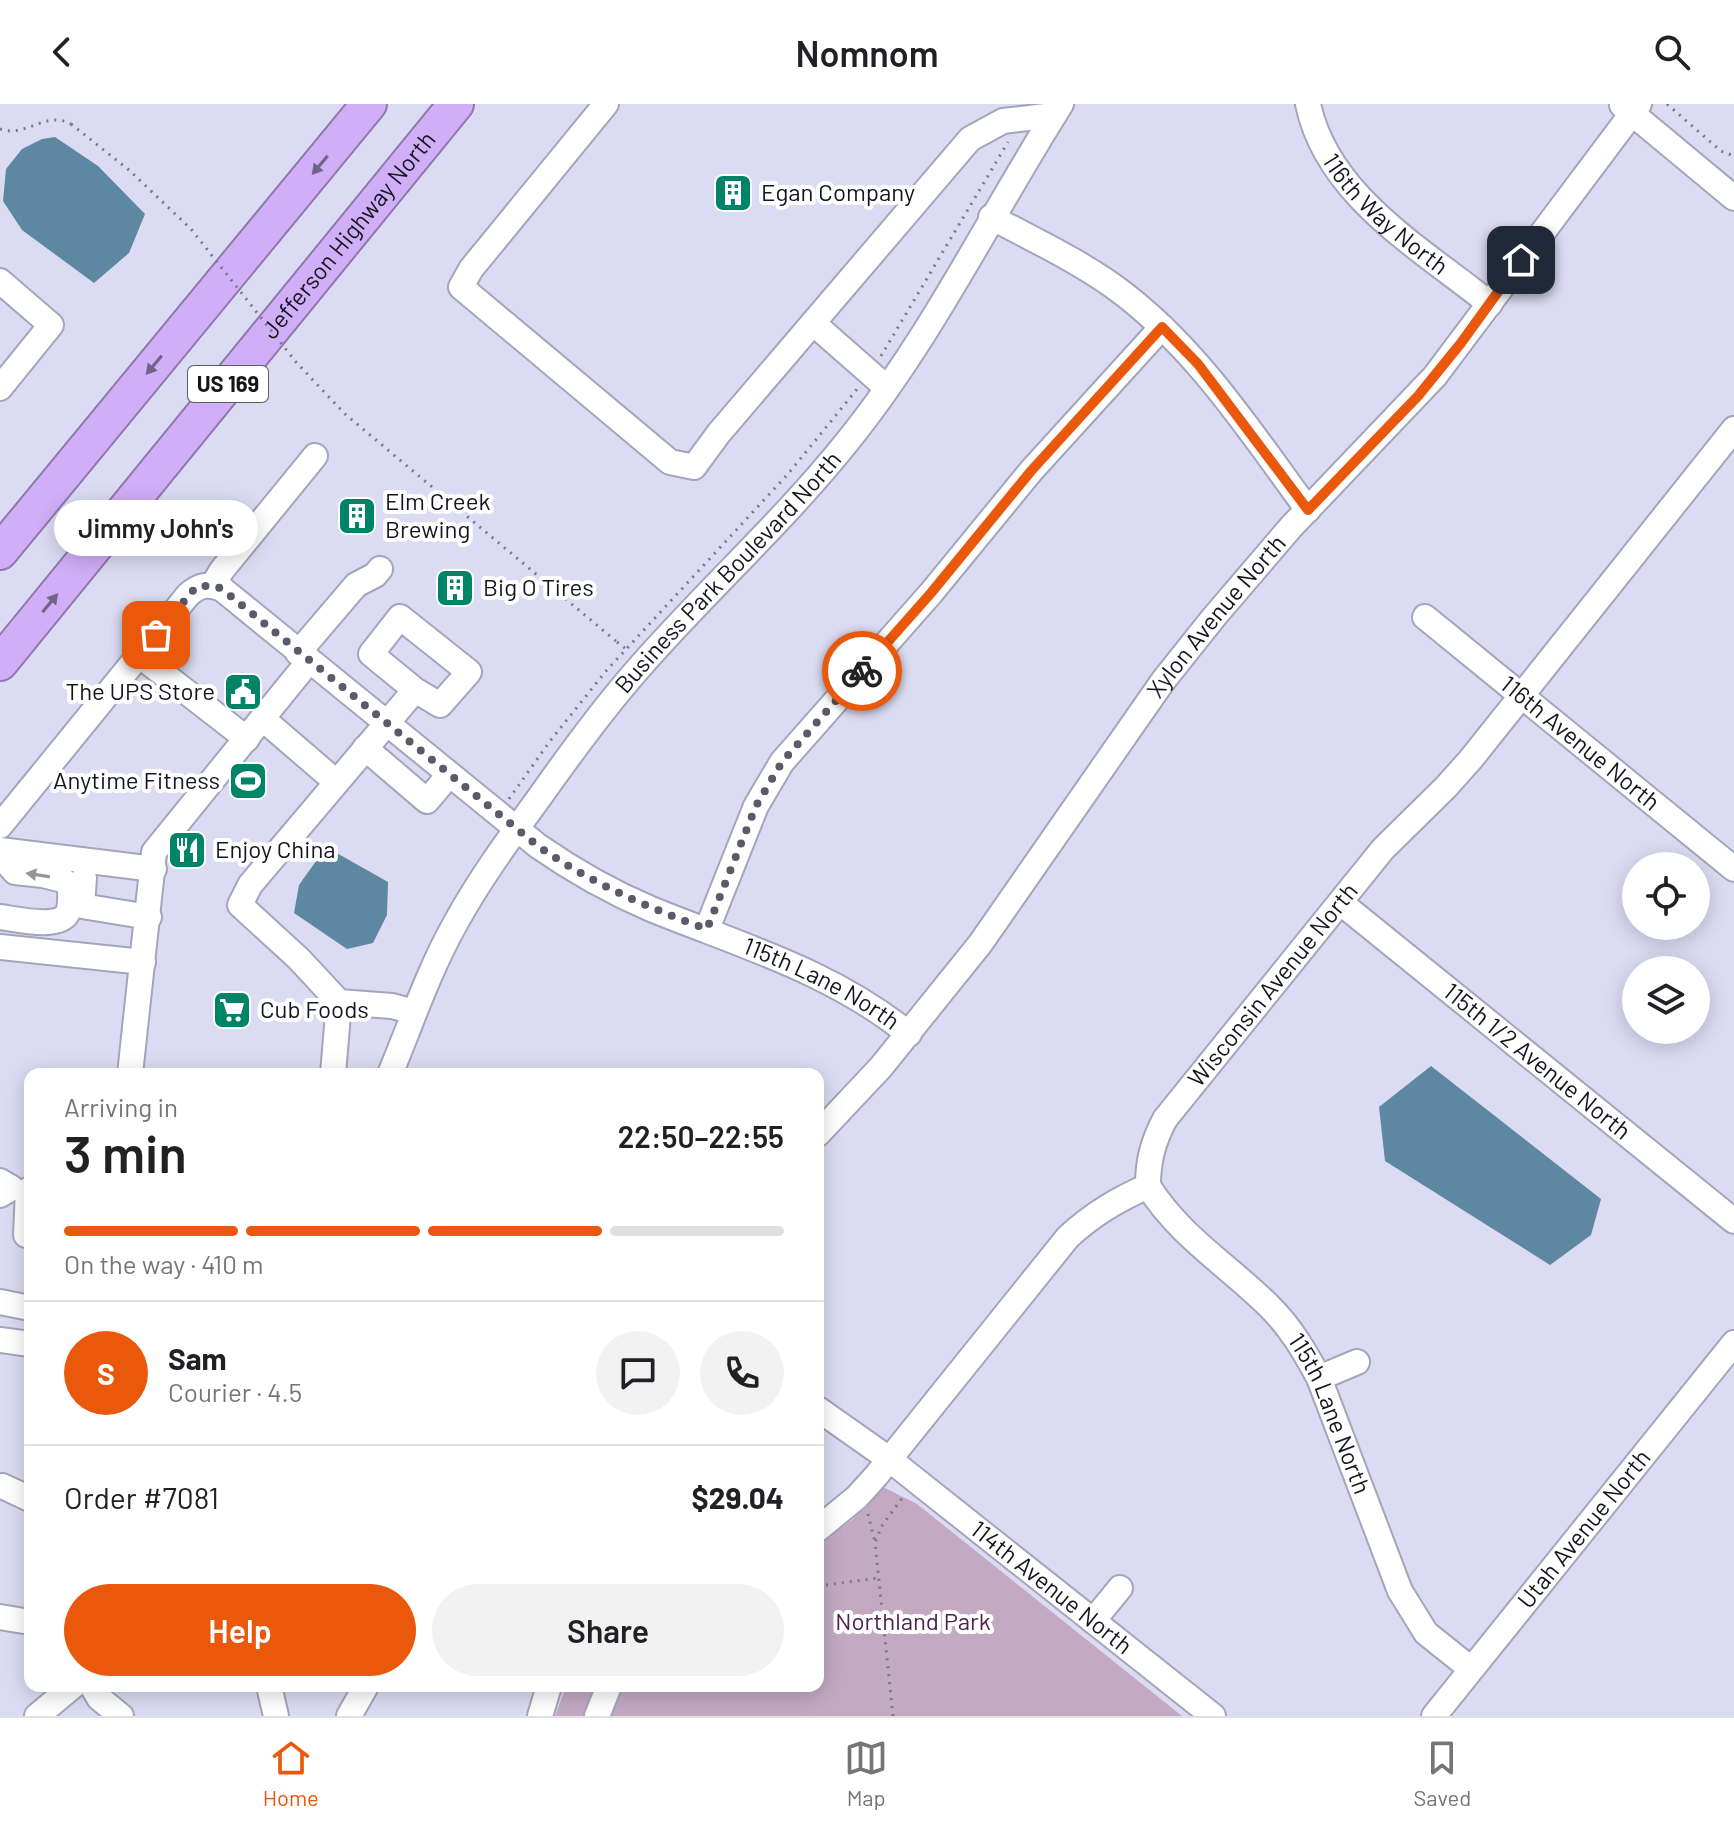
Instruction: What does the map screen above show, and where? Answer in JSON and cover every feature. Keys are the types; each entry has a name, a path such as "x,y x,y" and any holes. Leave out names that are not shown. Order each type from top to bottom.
{"highway":[{"name":"US 169","path":"0,552 369,104"},
{"name":"Jefferson Highway North","path":"0,663 456,104"}],"street":[{"path":"606,104 471,269 461,287 670,462 694,467 719,433 970,139 1003,121 1057,109"},
{"name":"116th Way North","path":"1308,104 1311,118 1330,159 1353,191 1383,219 1490,304"},
{"path":"1631,107 1734,198"},
{"name":"Xylon Avenue North","path":"824,1127 909,1034 980,944 1163,681 1214,617 1308,510 1418,396 1490,304 1631,107"},
{"name":"Business Park Boulevard North","path":"393,1068 414,1012 454,925 517,829 576,746 639,668 782,518 846,443 878,380 944,302 1057,109"},
{"path":"991,217 1087,269 1162,327 1198,364 1308,510"},
{"path":"0,281 51,325 0,388"},
{"path":"813,323 878,380"},
{"path":"707,929 756,806 782,762 931,593 1031,471 1162,327"},
{"name":"Wisconsin Avenue North","path":"1148,1186 1148,1165 1154,1141 1165,1119 1383,849 1446,787 1734,429"},
{"path":"0,826 188,595 196,587 213,585 315,456"},
{"path":"131,1068 154,852 263,719 356,585 380,569"},
{"name":"115th Lane North","path":"213,585 222,589 517,829 592,881 651,909 827,979 859,997 909,1034"},
{"name":"116th Avenue North","path":"1425,617 1734,869"},
{"path":"139,655 247,739"},
{"path":"414,1012 392,1006 339,1002 299,959 240,905 250,885 415,690"},
{"path":"263,719 335,781"},
{"path":"365,748 427,801 449,775"},
{"path":"0,853 154,869"},
{"path":"0,853 15,872 63,880 70,886 70,909 65,918 55,923 0,917"},
{"path":"86,860 82,906 149,917"},
{"name":"115th 1/2 Avenue North","path":"1341,903 1734,1221"},
{"path":"0,947 143,962"},
{"path":"334,1068 339,1002"},
{"name":"Business Park Boulevard North","path":"404,1042 406,1068"},
{"path":"824,1524 857,1497 1060,1246 1089,1218 1112,1202 1148,1186"},
{"name":"115th Lane North","path":"1148,1186 1178,1227 1255,1293 1287,1327 1319,1378 1405,1602 1426,1633 1471,1669"},
{"path":"14,1189 24,1227"},
{"path":"0,1302 24,1307"},
{"path":"0,1340 24,1343"},
{"name":"Utah Avenue North","path":"1434,1716 1734,1343"},
{"path":"1319,1378 1357,1362"},
{"name":"114th Avenue North","path":"824,1396 863,1427 889,1459"},
{"name":"114th Avenue North","path":"824,1413 889,1459 1213,1716"},
{"path":"2,1486 24,1496"},
{"path":"1093,1621 1120,1588"},
{"path":"0,1617 24,1621"},
{"path":"37,1716 66,1692"},
{"path":"96,1692 121,1716"},
{"path":"270,1692 276,1716"},
{"path":"349,1716 363,1692"},
{"path":"540,1716 547,1692"},
{"path":"597,1716 607,1692"}],"path":[{"path":"1667,104 1721,151 1734,156"},
{"path":"507,802 550,741 626,649 878,380 932,274 1023,118"},
{"path":"0,129 22,131 52,119 71,124 129,170 191,229 296,362 345,414 626,649"},
{"path":"875,1542 883,1524 905,1494"},
{"path":"857,1497 867,1511 875,1542 893,1716"},
{"path":"824,1585 878,1578"}],"green space":[{"name":"Northland Park","path":"883,1487 917,1504 1182,1716 555,1716 564,1692 824,1692 824,1539 852,1520"}],"water":[{"path":"55,137 98,166 145,214 129,253 94,283 22,230 3,201 6,169 22,149 42,139"},
{"path":"326,847 388,882 387,915 373,943 347,949 294,913 299,885"},
{"path":"1431,1066 1601,1199 1591,1235 1550,1265 1385,1161 1379,1107"}],"way so far":[{"path":"156,635 196,587 213,585 222,589 538,846 592,881 651,909 707,929 756,806 782,762 862,671"}],"place":[{"name":"Egan Company","path":"733,193"},
{"name":"Elm Creek Brewing","path":"357,516"},
{"name":"Big O Tires","path":"455,588"},
{"name":"Jimmy John's","path":"156,635"},
{"name":"The UPS Store","path":"243,692"},
{"name":"Anytime Fitness","path":"248,781"},
{"name":"Enjoy China","path":"187,850"},
{"name":"Cub Foods","path":"232,1010"}],"route":[{"path":"862,671 1031,471 1162,327 1198,364 1308,510 1418,396 1521,260"}]}
